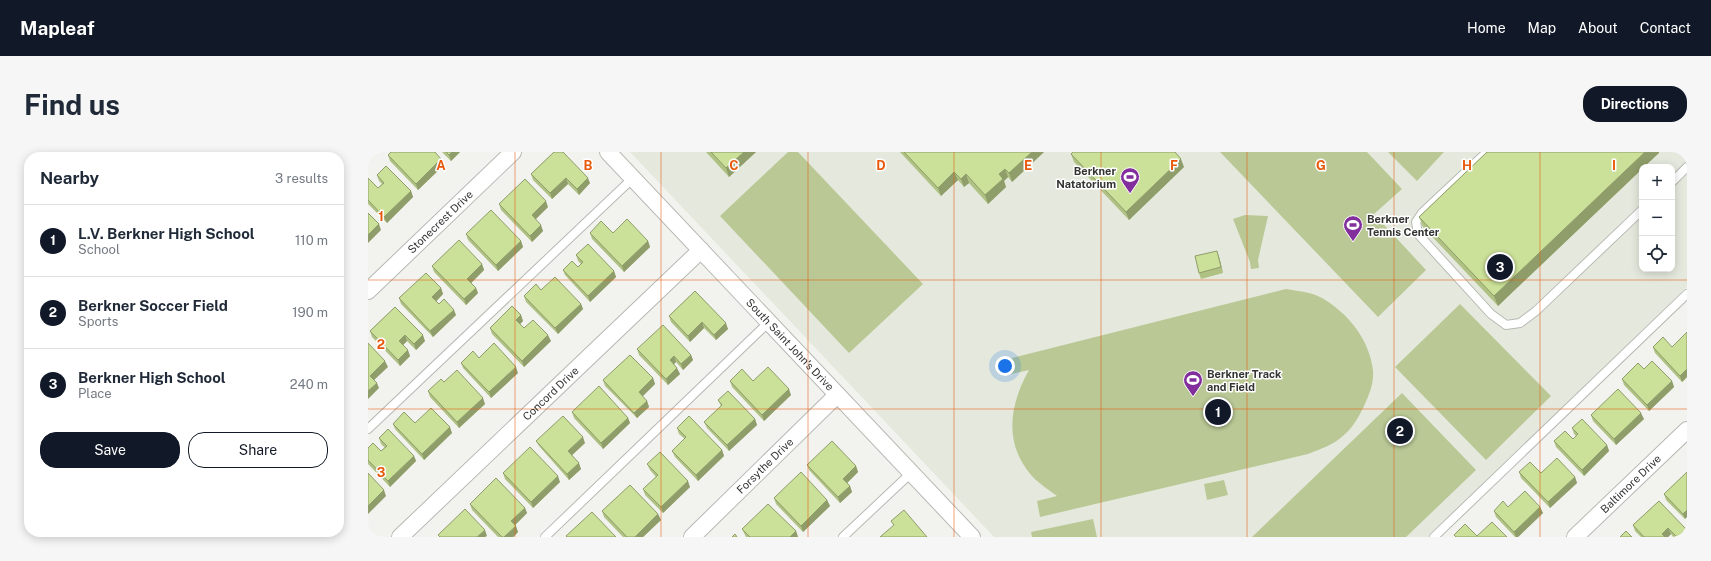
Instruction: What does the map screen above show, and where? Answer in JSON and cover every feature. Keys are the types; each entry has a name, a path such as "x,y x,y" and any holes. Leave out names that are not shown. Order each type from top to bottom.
{"street":[{"name":"South Saint John's Drive","path":"608,152 972,537"},
{"name":"Stonecrest Drive","path":"368,291 505,155"},
{"name":"Concord Drive","path":"400,537 700,250"},
{"name":"Forsythe Drive","path":"692,537 837,395"},
{"name":"Baltimore Drive","path":"1575,537 1687,430"}],"lane":[{"path":"1487,152 1422,213 1416,222 1418,234 1491,314 1506,325 1520,322 1536,311 1639,213"},
{"path":"1675,179 1687,167"},
{"path":"368,429 633,178"},
{"path":"1434,537 1687,294"},
{"path":"545,537 769,322"},
{"path":"843,537 911,473"}],"shaded area":[{"path":"630,152 1687,152 1687,287 1432,537 994,537"}],"green space":[{"path":"788,152 798,152 923,284 849,353 720,216"},
{"name":"Berkner Tennis Center","path":"1220,152 1367,152 1402,189 1374,214 1426,270 1378,317"},
{"path":"1388,152 1444,152 1417,181"},
{"path":"1245,215 1268,216 1258,260 1259,268 1251,269 1250,262 1233,219"},
{"path":"1286,289 1313,294 1332,304 1341,311 1356,328 1367,349 1373,371 1371,389 1358,417 1351,428 1341,438 1308,454 1040,517 1037,501 1057,496 1031,475 1022,462 1016,449 1012,423 1017,396 1029,370 1003,376 1000,361"},
{"path":"1460,304 1551,396 1486,460 1395,367"},
{"path":"1402,393 1476,470 1406,537 1252,537"},
{"path":"1224,480 1228,495 1207,500 1204,484"},
{"path":"1093,519 1097,537 1032,537 1031,532"}],"building":[{"path":"391,152 435,152 441,159 416,184 388,155"},
{"path":"554,152 563,152 588,178 577,189 566,178 550,193 531,174"},
{"path":"711,152 744,152 726,168"},
{"path":"904,152 1032,152 1009,173 1005,169 999,174 1003,179 985,195 966,174 961,179 954,172 938,188"},
{"name":"Berkner Natatorium","path":"1073,152 1175,152 1181,159 1126,212 1071,154"},
{"path":"1487,152 1645,152 1494,296 1419,217"},
{"path":"386,166 411,191 384,217 368,200 368,178 378,188 384,183 377,175"},
{"path":"525,179 546,201 532,215 541,225 530,236 499,204"},
{"path":"491,210 521,241 496,265 466,234"},
{"path":"368,213 379,224 368,235"},
{"path":"627,219 648,241 622,266 590,233 601,221 613,233"},
{"path":"459,240 482,264 467,279 476,288 464,299 432,266"},
{"path":"588,244 614,271 588,296 563,270 572,261 578,267 583,262 576,255"},
{"path":"1217,251 1221,267 1199,273 1195,256"},
{"path":"426,273 441,288 432,297 439,304 444,299 454,310 430,331 399,298"},
{"path":"555,277 581,304 555,328 524,296 536,284 541,290"},
{"path":"695,291 726,323 714,335 702,322 688,336 669,316"},
{"path":"512,306 521,315 516,320 524,328 533,320 548,335 522,361 490,328"},
{"path":"395,307 423,335 414,344 405,335 399,341 408,350 398,360 370,331"},
{"path":"663,325 691,355 681,364 674,356 670,360 677,368 666,379 637,349"},
{"path":"1687,332 1687,369 1680,376 1653,347 1663,337 1672,347"},
{"path":"368,343 385,361 370,376 377,383 368,391"},
{"path":"494,343 516,367 489,392 461,363 473,351 479,358"},
{"path":"630,355 653,378 639,392 647,401 634,413 603,380"},
{"path":"1652,361 1672,381 1647,405 1622,379 1638,363 1644,369"},
{"path":"768,367 789,389 762,415 730,381 742,369 753,381"},
{"path":"457,370 483,398 457,422 428,391 441,379 444,382"},
{"path":"599,386 628,418 601,443 572,412"},
{"path":"1618,389 1641,413 1614,439 1591,415"},
{"path":"728,391 755,419 727,445 704,422 722,405 718,400"},
{"path":"431,408 450,427 422,454 393,424 404,412 415,423"},
{"path":"563,416 583,437 568,451 579,463 567,474 536,441"},
{"path":"689,416 722,450 696,475 672,451 686,437 677,428"},
{"path":"1582,419 1607,445 1582,470 1554,441 1565,431 1573,439 1578,434 1572,428"},
{"path":"388,429 414,456 388,481 368,460 368,448 373,443 381,451 387,446 379,438"},
{"path":"832,441 856,466 843,479 850,486 838,497 807,465"},
{"path":"530,447 558,476 531,502 503,473"},
{"path":"660,452 688,481 661,507 643,489 658,475 647,464"},
{"path":"1557,458 1575,477 1548,502 1519,472 1530,462 1541,473"},
{"path":"801,472 827,500 801,526 774,498"},
{"path":"1687,472 1687,510 1683,514 1664,494"},
{"path":"368,473 384,490 368,506"},
{"path":"496,478 525,508 511,521 516,526 504,537 502,537 470,504"},
{"path":"630,485 658,514 635,537 627,537 602,511"},
{"path":"1525,491 1540,507 1514,532 1494,511 1503,501 1508,507"},
{"path":"1659,501 1687,530 1681,537 1677,537 1668,528 1662,534 1665,537 1644,537 1633,525"},
{"path":"768,504 796,531 790,537 750,537 742,529"},
{"path":"465,509 485,530 477,537 440,537 438,535"},
{"path":"904,510 927,537 880,537 894,525 891,521"},
{"path":"592,512 616,537 566,536"},
{"path":"1492,522 1507,537 1456,537 1454,535 1465,524 1477,536"},
{"path":"1626,531 1632,537 1620,537"}],"place":[{"name":"Berkner Natatorium","path":"1130,194"},
{"name":"Berkner Tennis Center","path":"1353,242"},
{"name":"Berkner High School","path":"1500,267"},
{"name":"Berkner Track and Field","path":"1193,397"},
{"name":"L.V. Berkner High School","path":"1218,412"},
{"name":"Berkner Soccer Field","path":"1400,431"}]}
